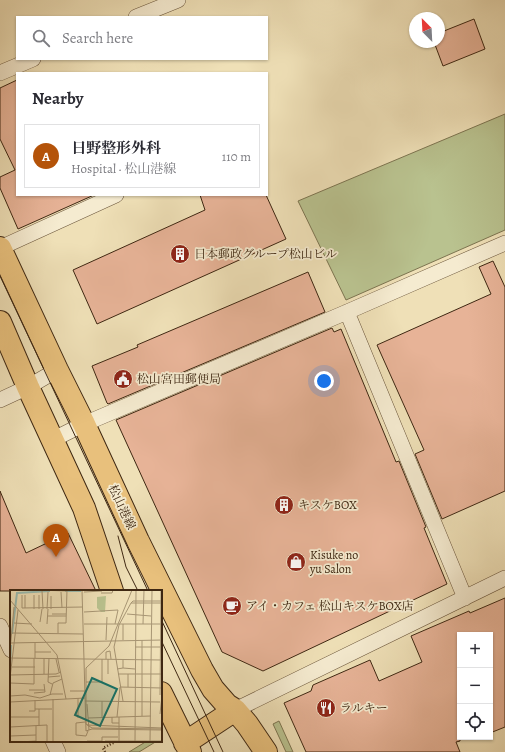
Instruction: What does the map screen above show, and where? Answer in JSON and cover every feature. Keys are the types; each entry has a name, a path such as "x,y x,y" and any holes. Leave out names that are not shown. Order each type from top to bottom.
{"main road":[{"name":"松山港線","path":"0,248 138,541 202,670 213,689 247,724 266,752"},
{"path":"0,322 28,387 84,508 112,590"},
{"path":"162,695 188,747 235,710"}],"street":[{"path":"138,16 178,0"},
{"path":"0,73 31,60"},
{"path":"0,248 114,196"},
{"path":"52,440 84,424 505,243"},
{"path":"347,312 465,598"},
{"path":"0,400 28,387 57,370"},
{"path":"235,710 505,578"},
{"path":"0,626 10,648"},
{"path":"53,742 58,752"}],"path":[{"path":"105,752 103,748 115,742"}],"green space":[{"path":"505,114 505,230 346,300 298,201"},
{"path":"279,721 293,752 286,752 273,724"},
{"path":"145,742 155,742 139,752 129,752"}],"building":[{"path":"474,19 485,49 443,66 436,48 445,48 445,31"},
{"path":"16,80 16,196 92,196 18,229 0,188 0,177 15,170 0,139 0,88"},
{"name":"日本郵政グループ松山ビル","path":"200,196 266,196 286,239 97,324 73,270 205,210"},
{"path":"493,261 505,287 505,491 442,519 415,454 424,450 377,345 491,294 479,267"},
{"path":"308,272 325,312 108,404 107,403 92,366 138,347 137,345"},
{"name":"キスケBOX","path":"332,328 334,332 341,329 396,462 399,461 447,584 263,671 222,652 116,420"},
{"path":"0,491 26,553 68,533 96,590 0,591"},
{"path":"505,598 505,727 493,732 493,632 457,632 457,740 460,741 456,742 460,752 306,752 284,703 311,691 313,685 370,660 379,681 422,662 411,636 469,611 470,613"}],"tram line":[{"path":"0,276 148,590"},
{"path":"118,536 126,567 138,590"},
{"path":"162,621 223,752"},
{"path":"162,642 214,752"}],"place":[{"name":"日本郵政グループ松山ビル","path":"180,254"},
{"name":"松山宮田郵便局","path":"123,379"},
{"name":"キスケBOX","path":"284,505"},
{"name":"日野整形外科","path":"56,557"},
{"name":"Kisuke no yu Salon","path":"296,562"},
{"name":"アイ・カフェ 松山キスケBOX店","path":"232,606"},
{"name":"ラルキー","path":"326,708"}]}
